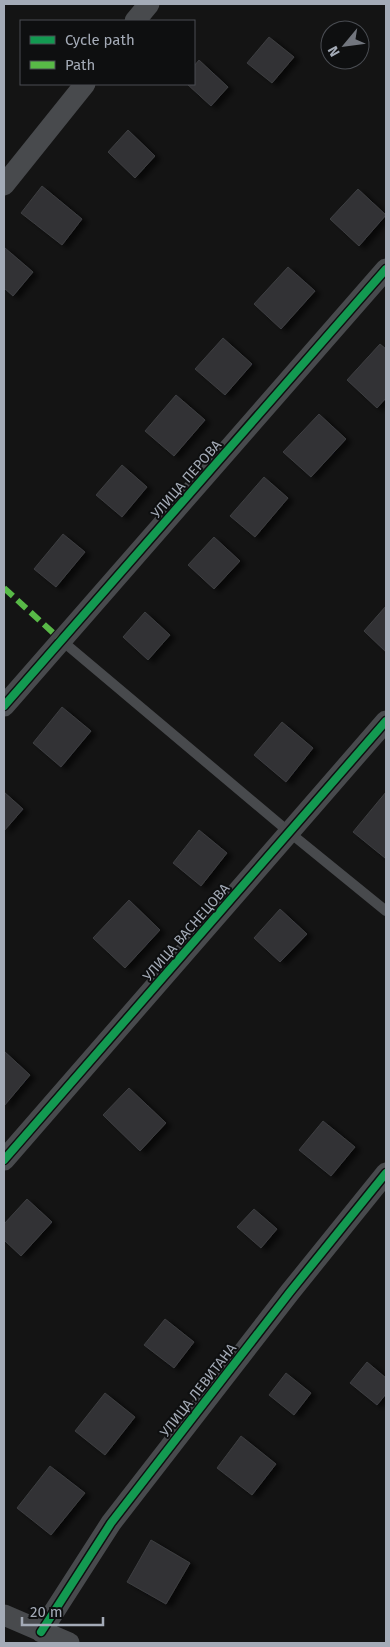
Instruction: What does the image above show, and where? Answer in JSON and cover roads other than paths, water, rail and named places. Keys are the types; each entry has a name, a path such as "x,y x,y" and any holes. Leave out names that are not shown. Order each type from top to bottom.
{"street":[{"path":"136,20 149,4"},
{"path":"4,185 84,85"},
{"name":"УЛИЦА ПЕРОВА","path":"4,706 386,269"},
{"name":"УЛИЦА ВАСНЕЦОВА","path":"4,1160 386,721"},
{"name":"УЛИЦА ЛЕВИТАНА","path":"41,1632 111,1523 290,1292 386,1173"},
{"path":"4,1615 69,1643"}],"lane":[{"path":"61,640 386,911"}]}
